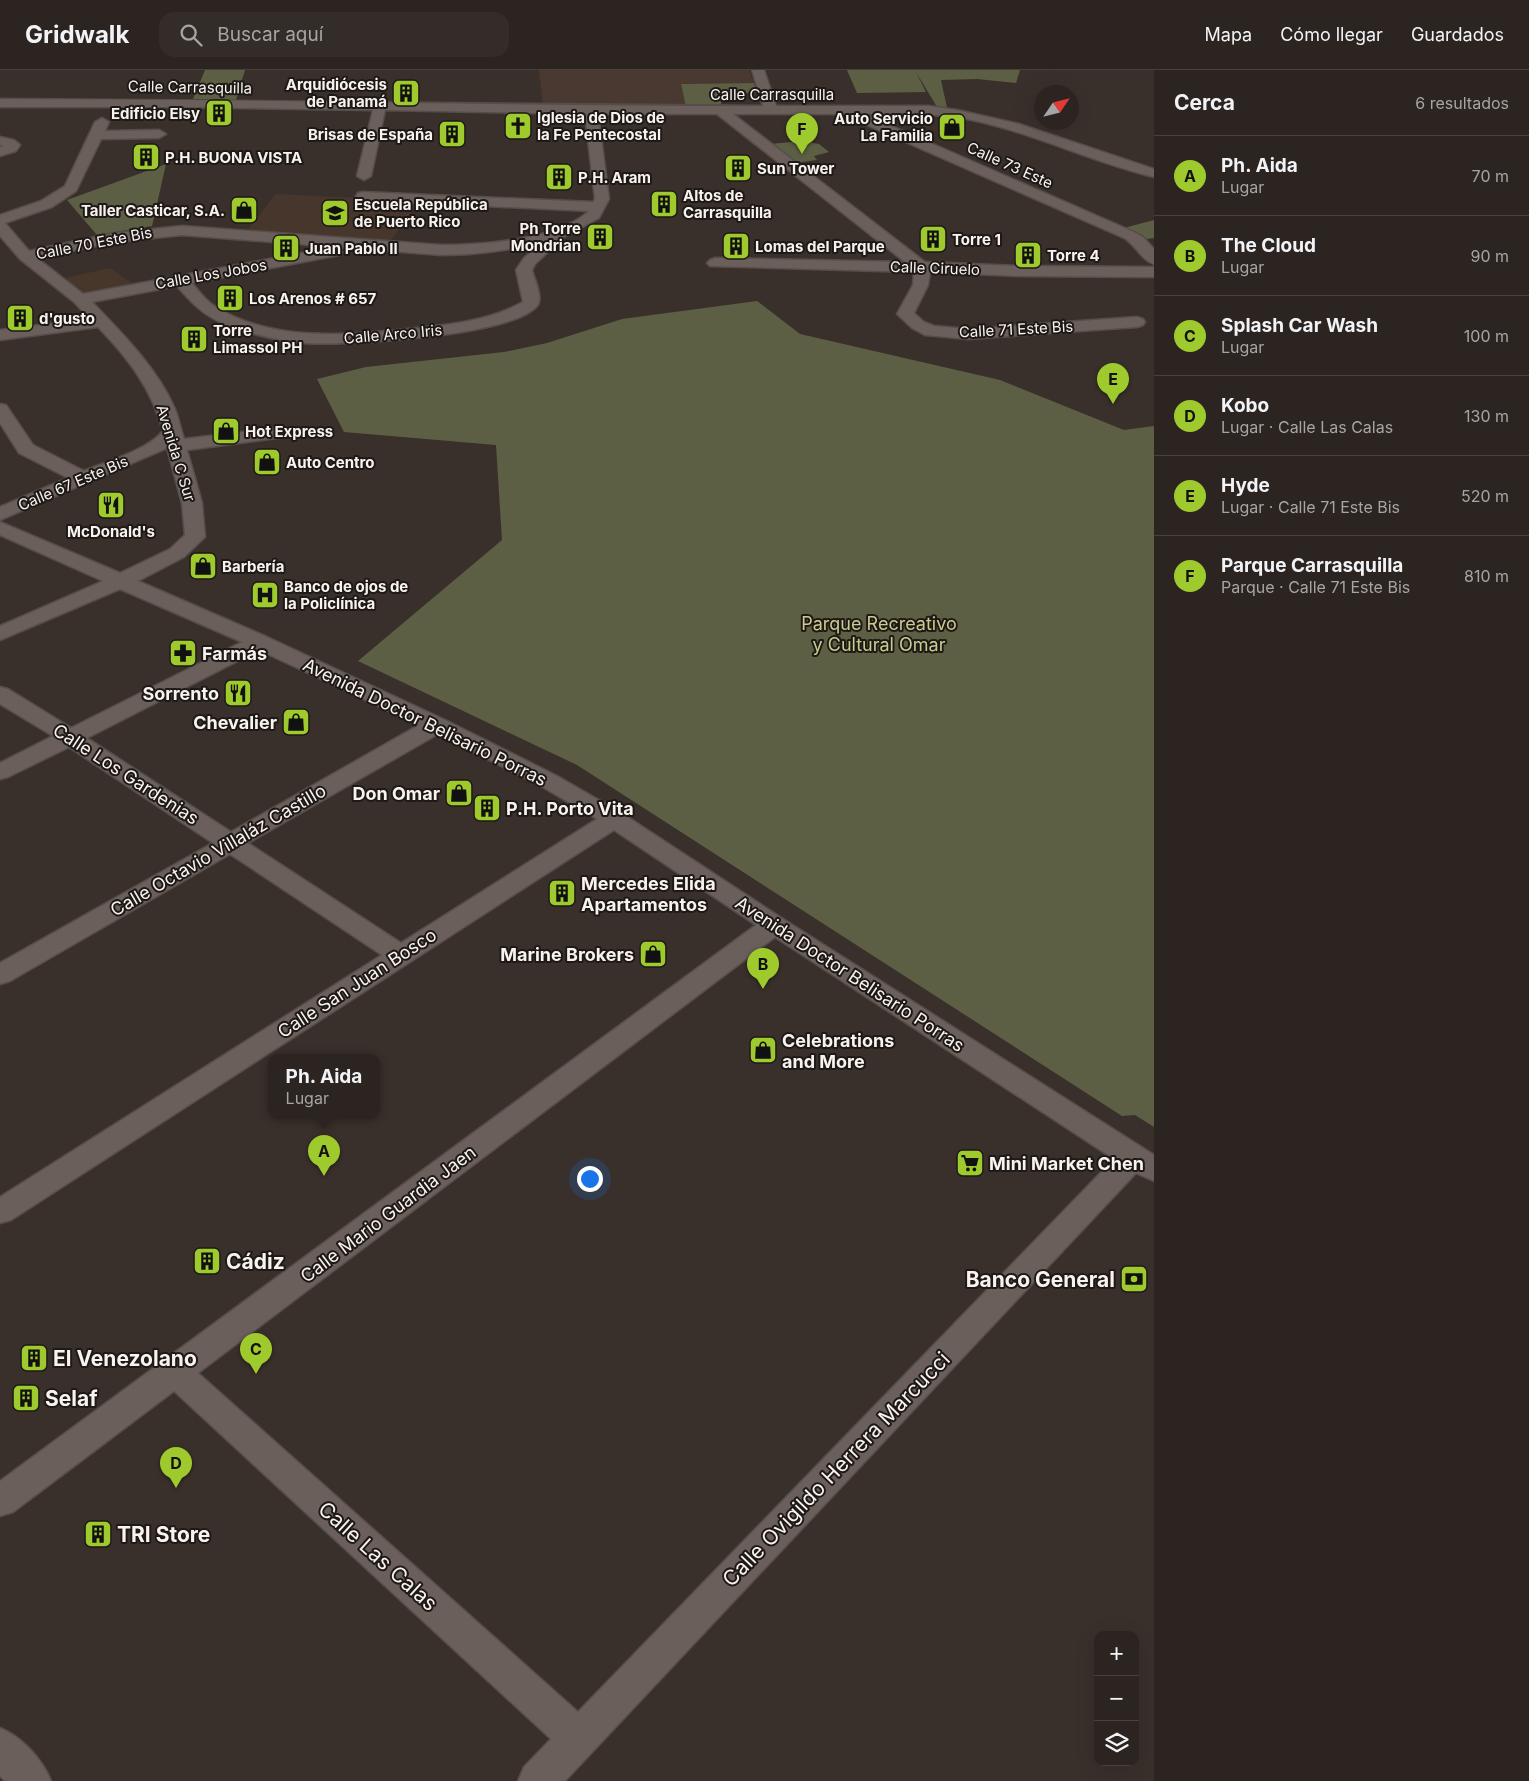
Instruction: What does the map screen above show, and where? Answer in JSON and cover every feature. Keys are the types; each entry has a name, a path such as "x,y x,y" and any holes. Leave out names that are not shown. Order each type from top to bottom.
{"street":[{"path":"758,70 771,110"},
{"name":"Calle Carrasquilla","path":"0,103 179,102 721,111 929,110 964,114 995,122 1154,173"},
{"path":"364,176 380,106"},
{"path":"372,245 472,250 521,243 561,233 589,219 599,207 602,199 591,110"},
{"name":"Calle 73 Este","path":"846,110 1130,235 1138,240 1154,259"},
{"path":"721,111 922,267"},
{"path":"0,220 55,200 71,188 102,122"},
{"path":"96,135 159,134"},
{"path":"0,141 9,142 13,145 11,148 0,152"},
{"path":"363,196 599,207"},
{"name":"Avenida C Sur","path":"0,226 25,256 80,299 130,351 166,409 192,503 195,537 177,553 121,581"},
{"name":"Calle 70 Este Bis","path":"25,256 131,233 169,230 206,231 372,245"},
{"name":"Calle Arco Iris","path":"180,279 203,305 212,312 255,328 303,338 322,340 380,336 474,326 524,311 531,304 524,270 529,261 561,233"},
{"name":"Calle Los Jobos","path":"80,299 372,245"},
{"name":"Calle Ciruelo","path":"715,264 1154,272"},
{"name":"Calle 71 Este Bis","path":"922,267 924,273 922,280 905,314 918,325 931,331 968,334 1137,322"},
{"path":"0,335 102,322"},
{"path":"0,409 26,448 83,478"},
{"path":"174,439 284,432"},
{"name":"Calle 67 Este Bis","path":"0,514 174,439"},
{"name":"Calle 67 Este Bis","path":"147,451 166,451 170,455 176,470 185,478"},
{"name":"Avenida Doctor Belisario Porras","path":"0,528 259,642 436,725 549,781 614,819 774,925 1144,1164"},
{"path":"0,634 121,581"},
{"path":"0,772 259,642"},
{"name":"Calle Los Gardenias","path":"0,694 70,737 400,955"},
{"name":"Calle Octavio Villaláz Castillo","path":"0,975 436,725"},
{"name":"Calle San Juan Bosco","path":"0,1212 614,819"},
{"name":"Calle Mario Guardia Jaen","path":"0,1500 175,1372 774,925"},
{"name":"Calle Ovigildo Herrera Marcucci","path":"538,1781 1144,1164"},
{"name":"Calle Las Calas","path":"175,1372 580,1739"},
{"path":"0,1747 31,1781"}],"shaded area":[{"path":"539,70 749,70 754,83 681,84 686,107 543,106"},
{"name":"Escuela República de Puerto Rico","path":"276,194 419,201 388,244 246,232"},
{"path":"110,268 133,284 82,293 65,278"}],"green space":[{"path":"205,70 245,70 236,100 193,99"},
{"path":"847,70 1020,70 1016,83 977,79 941,80 947,108 937,107 916,72 926,92 857,93"},
{"path":"754,83 757,93 719,94 722,107 686,107 681,84"},
{"path":"801,141 819,144 829,152 814,156 817,160 795,163 771,144"},
{"path":"166,164 152,226 97,235 67,200"},
{"path":"1154,220 1154,238 1147,239 1124,228"},
{"name":"Parque Recreativo y Cultural Omar","path":"757,301 800,334 1000,380 1124,430 1154,426 1154,1127 1135,1115 1122,1116 577,765 358,661 502,540 496,445 344,432 317,379 366,367 504,352 547,343 622,319"}],"place":[{"name":"Arquidiócesis de Panamá","path":"406,93"},
{"name":"Edificio Elsy","path":"219,113"},
{"name":"Iglesia de Dios de la Fe Pentecostal","path":"518,126"},
{"name":"Auto Servicio La Familia","path":"952,127"},
{"name":"Brisas de España","path":"452,134"},
{"name":"Parque Carrasquilla","path":"802,154"},
{"name":"P.H. BUONA VISTA","path":"146,157"},
{"name":"Sun Tower","path":"738,168"},
{"name":"P.H. Aram","path":"559,177"},
{"name":"Altos de Carrasquilla","path":"664,204"},
{"name":"Taller Casticar, S.A.","path":"244,210"},
{"name":"Escuela República de Puerto Rico","path":"335,213"},
{"name":"Ph Torre Mondrian","path":"600,237"},
{"name":"Torre 1","path":"933,239"},
{"name":"Lomas del Parque","path":"736,246"},
{"name":"Juan Pablo II","path":"286,248"},
{"name":"Torre 4","path":"1028,255"},
{"name":"Los Arenos # 657","path":"230,298"},
{"name":"d'gusto","path":"20,318"},
{"name":"Torre Limassol PH","path":"194,339"},
{"name":"Hyde","path":"1113,404"},
{"name":"Hot Express","path":"226,431"},
{"name":"Auto Centro","path":"267,462"},
{"name":"McDonald's","path":"111,505"},
{"name":"Barbería","path":"203,566"},
{"name":"Banco de ojos de la Policlínica","path":"265,595"},
{"name":"Farmás","path":"183,653"},
{"name":"Sorrento","path":"238,693"},
{"name":"Chevalier","path":"296,722"},
{"name":"Don Omar","path":"459,793"},
{"name":"P.H. Porto Vita","path":"487,808"},
{"name":"Mercedes Elida Apartamentos","path":"562,893"},
{"name":"Marine Brokers","path":"653,954"},
{"name":"The Cloud","path":"763,989"},
{"name":"Celebrations and More","path":"763,1050"},
{"name":"Mini Market Chen","path":"970,1163"},
{"name":"Ph. Aida","path":"324,1176"},
{"name":"Cádiz","path":"207,1261"},
{"name":"Banco General","path":"1134,1279"},
{"name":"El Venezolano","path":"34,1358"},
{"name":"Splash Car Wash","path":"256,1374"},
{"name":"Selaf","path":"26,1398"},
{"name":"Kobo","path":"176,1488"},
{"name":"TRI Store","path":"98,1534"}]}
